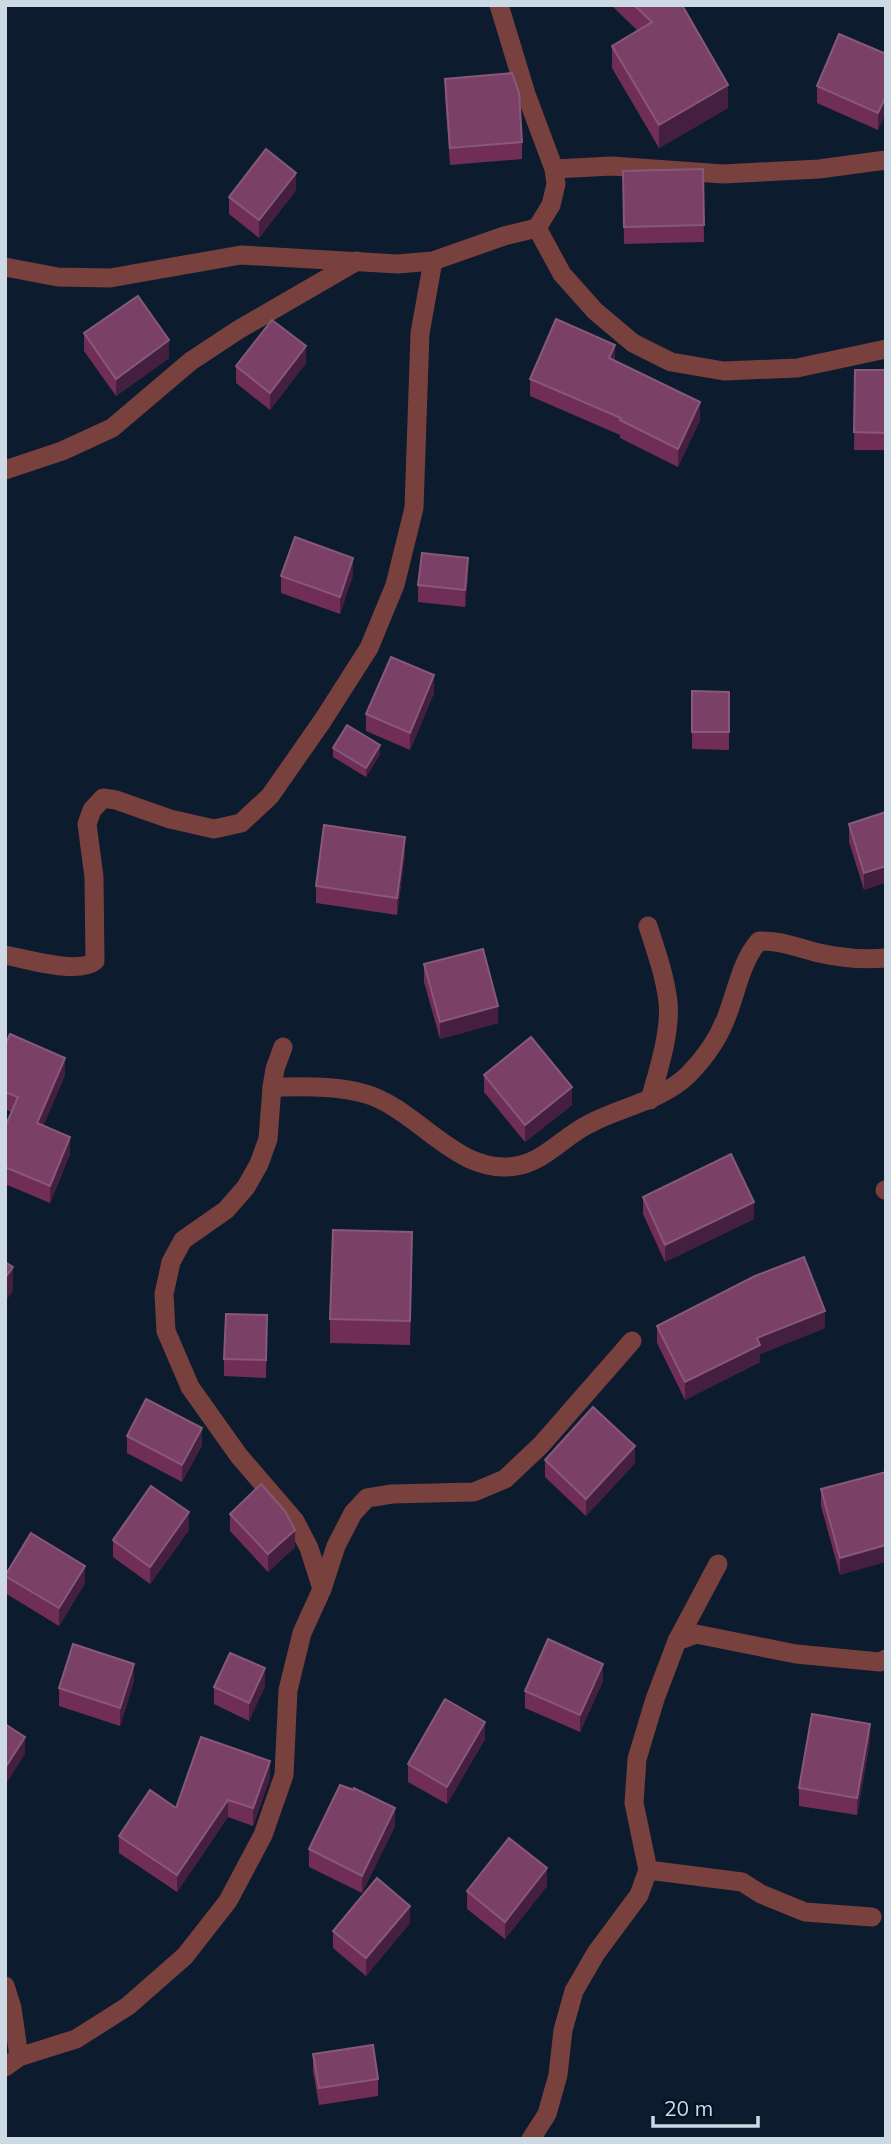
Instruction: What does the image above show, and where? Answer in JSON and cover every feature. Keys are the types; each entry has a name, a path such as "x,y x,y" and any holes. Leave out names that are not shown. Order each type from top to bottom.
{"street":[{"path":"5,267 58,276 110,278 241,255 398,264 433,261 503,236 537,228 551,205 555,184 554,169 526,94 499,5"},
{"path":"554,169 612,166 723,174 819,169 886,160"},
{"path":"537,228 562,274 595,311 633,343 671,362 724,371 797,368 886,349"},
{"path":"5,470 62,451 112,428 191,361 238,330 357,261"},
{"path":"5,955 73,967 89,966 95,961 94,877 88,824 92,810 103,798 170,819 214,829 241,823 270,796 369,648 395,585 414,508 420,333 433,261"},
{"path":"648,926 661,966 668,1004 663,1049 650,1100"},
{"path":"272,1087 333,1088 368,1094 403,1112 439,1140 471,1159 501,1167 523,1165 585,1125 619,1109 650,1100 686,1077 709,1051 727,1017 750,951 759,941 774,940 820,953 864,960 886,958"},
{"path":"283,1047 272,1087 268,1139 259,1164 246,1187 226,1210 183,1240 171,1262 164,1294 166,1332 190,1387 239,1456 295,1521 309,1548 323,1589"},
{"path":"5,1986 12,2008 12,2062 76,2039 128,2006 185,1956 228,1901 263,1835 284,1775 288,1690 302,1633 323,1589 337,1546 353,1513 367,1497 474,1492 505,1479 541,1445 632,1341"},
{"path":"539,2136 558,2075 563,2030 574,1991 596,1953 639,1895 648,1870 634,1803 637,1759 655,1699 677,1641 718,1564"},
{"path":"677,1641 696,1634 796,1654 880,1662 886,1659"},
{"path":"648,1870 742,1882 761,1894 805,1912 872,1917"}],"building":[{"path":"634,5 682,5 728,85 659,125 612,46 652,22"},
{"path":"839,34 886,54 886,96 878,113 817,86"},
{"path":"512,73 519,93 522,142 450,148 445,79"},
{"path":"266,149 296,173 259,220 229,197"},
{"path":"703,169 704,225 624,227 623,171"},
{"path":"138,296 169,340 116,379 84,333"},
{"path":"556,319 615,345 609,358 700,402 678,449 620,420 621,418 530,379"},
{"path":"272,320 306,346 270,393 236,366"},
{"path":"855,370 886,370 886,433 854,432"},
{"path":"295,537 353,558 340,597 281,576"},
{"path":"422,553 468,558 465,590 418,585"},
{"path":"391,657 434,675 410,733 366,714"},
{"path":"692,691 729,692 729,732 692,732"},
{"path":"347,725 380,745 366,768 333,748"},
{"path":"886,812 886,866 864,873 849,824"},
{"path":"324,825 405,837 397,898 316,886"},
{"path":"483,949 498,1006 440,1022 424,964"},
{"path":"10,1034 65,1058 37,1123 70,1137 50,1186 5,1167 5,1127 18,1097 5,1092 5,1045"},
{"path":"531,1037 572,1087 525,1125 484,1075"},
{"path":"731,1154 754,1202 665,1245 643,1197"},
{"path":"333,1230 412,1232 410,1321 330,1319"},
{"path":"804,1257 825,1311 757,1338 760,1345 685,1382 657,1326 755,1276"},
{"path":"5,1262 13,1267 5,1278"},
{"path":"226,1314 267,1315 266,1360 224,1359"},
{"path":"146,1399 202,1428 182,1465 127,1436"},
{"path":"593,1407 635,1446 586,1499 545,1460"},
{"path":"886,1472 886,1545 840,1558 821,1489"},
{"path":"261,1484 285,1511 295,1530 268,1554 230,1514"},
{"path":"151,1486 189,1512 150,1567 113,1540"},
{"path":"31,1533 85,1566 59,1608 5,1576"},
{"path":"548,1639 603,1664 580,1715 525,1691"},
{"path":"73,1644 134,1664 120,1708 59,1688"},
{"path":"230,1653 265,1668 249,1703 214,1687"},
{"path":"445,1699 485,1722 447,1787 408,1764"},
{"path":"812,1714 870,1724 857,1798 799,1788"},
{"path":"5,1724 25,1737 5,1768"},
{"path":"201,1737 270,1761 253,1808 228,1800 177,1875 119,1836 150,1790 176,1808"},
{"path":"340,1785 354,1788 395,1808 362,1876 309,1849"},
{"path":"509,1838 547,1868 505,1922 467,1891"},
{"path":"377,1878 410,1906 366,1958 333,1931"},
{"path":"373,2045 378,2079 319,2088 313,2054"}]}
